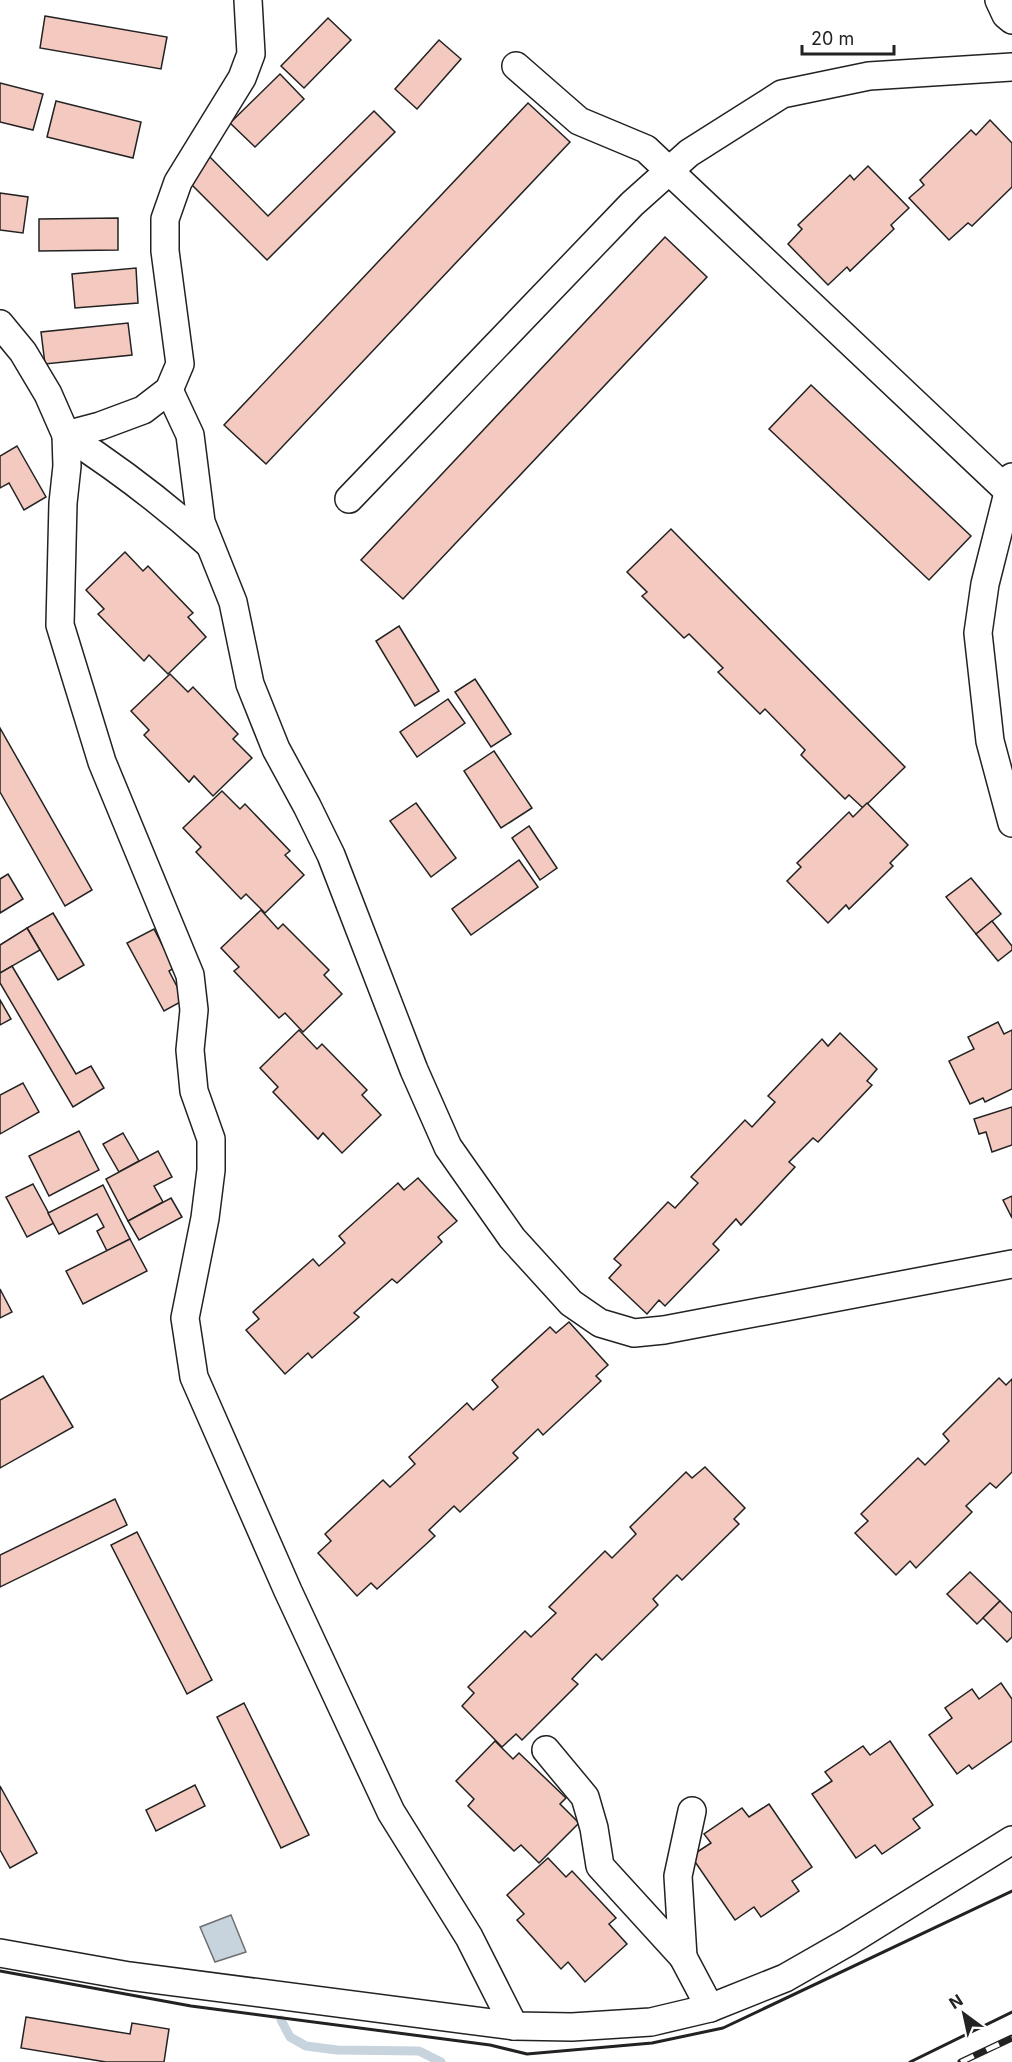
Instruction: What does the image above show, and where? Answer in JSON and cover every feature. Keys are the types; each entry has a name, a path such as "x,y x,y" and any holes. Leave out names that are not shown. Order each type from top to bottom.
{"street":[{"path":"66,435 100,426 143,410 169,390 180,364 165,251 165,219 178,182 242,78 251,54 248,0"},
{"path":"999,0 1006,15 1012,20"},
{"path":"516,66 579,121 646,149 1010,484 985,584 978,633 990,741 1012,823"},
{"path":"349,499 633,204 689,153 782,94 869,76 1012,67"},
{"path":"0,324 23,352 48,394 66,435 67,466 63,503 60,625 102,762 190,975 194,1010 190,1050 194,1091 211,1139 211,1170 205,1218 184,1318 194,1377 288,1591 392,1812 469,1937 514,2026"},
{"path":"169,390 190,435 201,522 233,602 250,684 276,748 331,855 414,1070 448,1147 512,1238 571,1303 600,1323 634,1333 664,1330 1012,1264"},
{"path":"66,435 109,462 162,502 212,547"},
{"path":"546,1750 585,1797 594,1828 600,1866 683,1958 710,2008"},
{"path":"683,1958 678,1876 692,1811"},
{"path":"0,1953 129,1976 514,2026 572,2027 651,2022 710,2008 785,1978 848,1942 1012,1840"}],"shaded area":[{"path":"231,1915 246,1952 215,1962 200,1927"}],"building":[{"path":"45,16 167,37 161,69 40,48"},
{"path":"328,18 351,40 304,88 281,66"},
{"path":"439,40 461,59 417,109 395,89"},
{"path":"280,74 304,99 255,147 230,123"},
{"path":"0,83 43,94 33,130 0,122"},
{"path":"56,101 141,122 133,158 47,137"},
{"path":"528,103 570,142 266,464 224,425"},
{"path":"374,111 395,132 267,260 185,178 208,155 268,216"},
{"path":"990,120 1012,143 1012,187 972,226 968,223 949,240 909,198 924,185 920,180 971,130 976,135"},
{"path":"868,166 909,208 891,225 894,229 850,271 847,267 828,285 788,244 802,229 798,225 850,175 854,180"},
{"path":"0,193 28,197 23,233 0,230"},
{"path":"118,218 118,250 39,251 39,219"},
{"path":"665,237 707,277 403,599 361,560"},
{"path":"136,268 138,303 75,308 72,274"},
{"path":"128,323 132,355 45,364 41,332"},
{"path":"811,385 971,536 929,580 769,429"},
{"path":"17,446 46,497 24,510 9,483 0,488 0,456"},
{"path":"671,529 905,767 863,808 849,795 845,799 801,755 805,750 765,709 760,714 718,672 723,668 689,634 684,638 642,596 647,592 627,572"},
{"path":"125,552 143,571 148,566 193,613 188,617 206,637 168,674 149,655 144,661 98,614 104,609 86,590"},
{"path":"399,626 439,691 415,706 376,641"},
{"path":"170,674 188,692 193,687 238,734 233,739 252,758 213,796 194,776 189,782 144,735 149,730 131,711"},
{"path":"475,679 511,734 491,747 455,692"},
{"path":"448,699 465,723 417,757 400,732"},
{"path":"0,728 92,890 65,906 0,792"},
{"path":"494,751 532,808 501,828 464,771"},
{"path":"222,791 240,809 245,804 290,851 285,855 304,875 265,913 246,894 241,899 196,852 201,847 183,828"},
{"path":"416,803 456,858 431,877 390,821"},
{"path":"867,803 908,845 890,863 893,866 849,909 846,905 828,923 787,881 801,867 797,863 849,812 853,817"},
{"path":"529,826 557,868 540,880 512,838"},
{"path":"519,860 538,887 471,935 452,909"},
{"path":"8,874 23,899 0,913 0,879"},
{"path":"971,878 1001,914 976,934 946,897"},
{"path":"261,910 278,929 283,924 329,970 324,975 342,994 303,1032 285,1013 279,1018 234,971 239,967 221,948"},
{"path":"53,913 84,965 58,980 27,928"},
{"path":"992,921 1012,946 1012,950 998,961 976,934"},
{"path":"27,928 40,950 0,973 0,945"},
{"path":"154,929 174,968 169,971 184,1000 164,1011 127,943"},
{"path":"12,966 76,1074 91,1066 104,1088 73,1107 0,983 0,973"},
{"path":"0,1000 11,1019 0,1025"},
{"path":"998,1022 1004,1034 1012,1030 1012,1089 985,1102 983,1098 970,1104 949,1061 974,1049 968,1037"},
{"path":"299,1030 317,1049 322,1044 367,1090 362,1095 381,1115 342,1153 323,1133 318,1139 273,1092 278,1087 260,1068"},
{"path":"840,1033 877,1069 867,1081 872,1085 818,1142 813,1138 789,1162 795,1167 741,1225 736,1219 713,1244 719,1250 665,1306 659,1300 647,1314 609,1278 621,1265 614,1259 668,1202 675,1208 698,1183 691,1177 745,1120 752,1127 775,1102 768,1096 822,1039 828,1046"},
{"path":"23,1083 39,1112 0,1134 0,1095"},
{"path":"1012,1107 1012,1145 992,1152 986,1132 979,1134 974,1119"},
{"path":"79,1131 99,1170 49,1196 29,1156"},
{"path":"123,1133 139,1161 119,1172 103,1144"},
{"path":"158,1151 172,1177 154,1186 163,1202 128,1221 106,1179"},
{"path":"418,1178 457,1221 438,1237 442,1242 397,1283 392,1279 354,1313 359,1317 312,1358 308,1353 285,1374 246,1330 259,1319 253,1312 313,1259 319,1266 345,1243 339,1236 398,1183 404,1190"},
{"path":"33,1184 54,1223 27,1237 6,1197"},
{"path":"103,1185 130,1239 107,1251 97,1231 104,1227 97,1214 59,1234 48,1213"},
{"path":"1012,1196 1012,1218 1003,1200"},
{"path":"171,1198 182,1217 139,1240 128,1221"},
{"path":"130,1239 147,1271 83,1304 66,1271"},
{"path":"0,1289 12,1312 0,1318"},
{"path":"569,1322 608,1365 596,1376 601,1381 543,1435 538,1429 513,1453 518,1458 460,1512 454,1506 429,1530 435,1536 377,1589 371,1583 357,1596 318,1553 331,1541 325,1534 383,1480 390,1487 415,1464 409,1457 467,1403 473,1410 498,1387 492,1380 550,1327 556,1333"},
{"path":"43,1376 73,1427 0,1468 0,1400"},
{"path":"999,1378 1006,1385 1012,1379 1012,1472 996,1488 990,1483 966,1506 972,1512 916,1568 910,1561 896,1575 855,1533 868,1521 861,1514 918,1458 925,1465 949,1441 943,1434"},
{"path":"705,1467 745,1508 734,1519 739,1524 682,1580 677,1575 653,1599 658,1605 602,1660 596,1654 572,1679 578,1684 522,1740 516,1734 502,1747 462,1706 474,1693 468,1687 525,1631 531,1637 556,1613 549,1607 605,1551 612,1558 636,1534 630,1527 686,1472 692,1478"},
{"path":"115,1499 127,1525 0,1587 0,1555"},
{"path":"137,1532 212,1680 187,1694 111,1545"},
{"path":"970,1572 1000,1601 977,1624 947,1594"},
{"path":"1000,1601 1012,1613 1012,1637 1007,1642 983,1618"},
{"path":"1001,1683 1012,1699 1012,1741 972,1769 969,1765 957,1774 929,1735 952,1718 945,1708 972,1689 979,1699"},
{"path":"244,1703 309,1835 281,1848 217,1717"},
{"path":"495,1741 513,1759 519,1753 566,1798 560,1804 579,1823 539,1863 521,1845 514,1851 468,1806 474,1799 456,1781"},
{"path":"890,1741 933,1805 913,1819 920,1828 882,1854 875,1845 856,1858 812,1794 832,1781 825,1772 863,1746 870,1755"},
{"path":"195,1785 205,1806 156,1831 146,1810"},
{"path":"0,1786 37,1853 10,1868 0,1850"},
{"path":"769,1804 812,1867 792,1881 799,1891 761,1917 754,1907 735,1920 691,1856 711,1843 704,1834 742,1808 749,1817"},
{"path":"548,1858 566,1877 572,1871 616,1918 609,1924 627,1944 585,1982 568,1962 561,1969 517,1920 524,1914 507,1895"},
{"path":"26,2017 130,2034 132,2023 169,2029 164,2062 106,2062 21,2048"}],"waterway":[{"path":"281,2020 290,2037 306,2046 337,2050 419,2051 441,2062"}],"railway":[{"path":"961,2062 1012,2038"}],"wall":[{"path":"0,1971 191,2006 490,2045 527,2054 652,2043 723,2028 1012,1891"},
{"path":"910,2062 1012,2012"}]}
